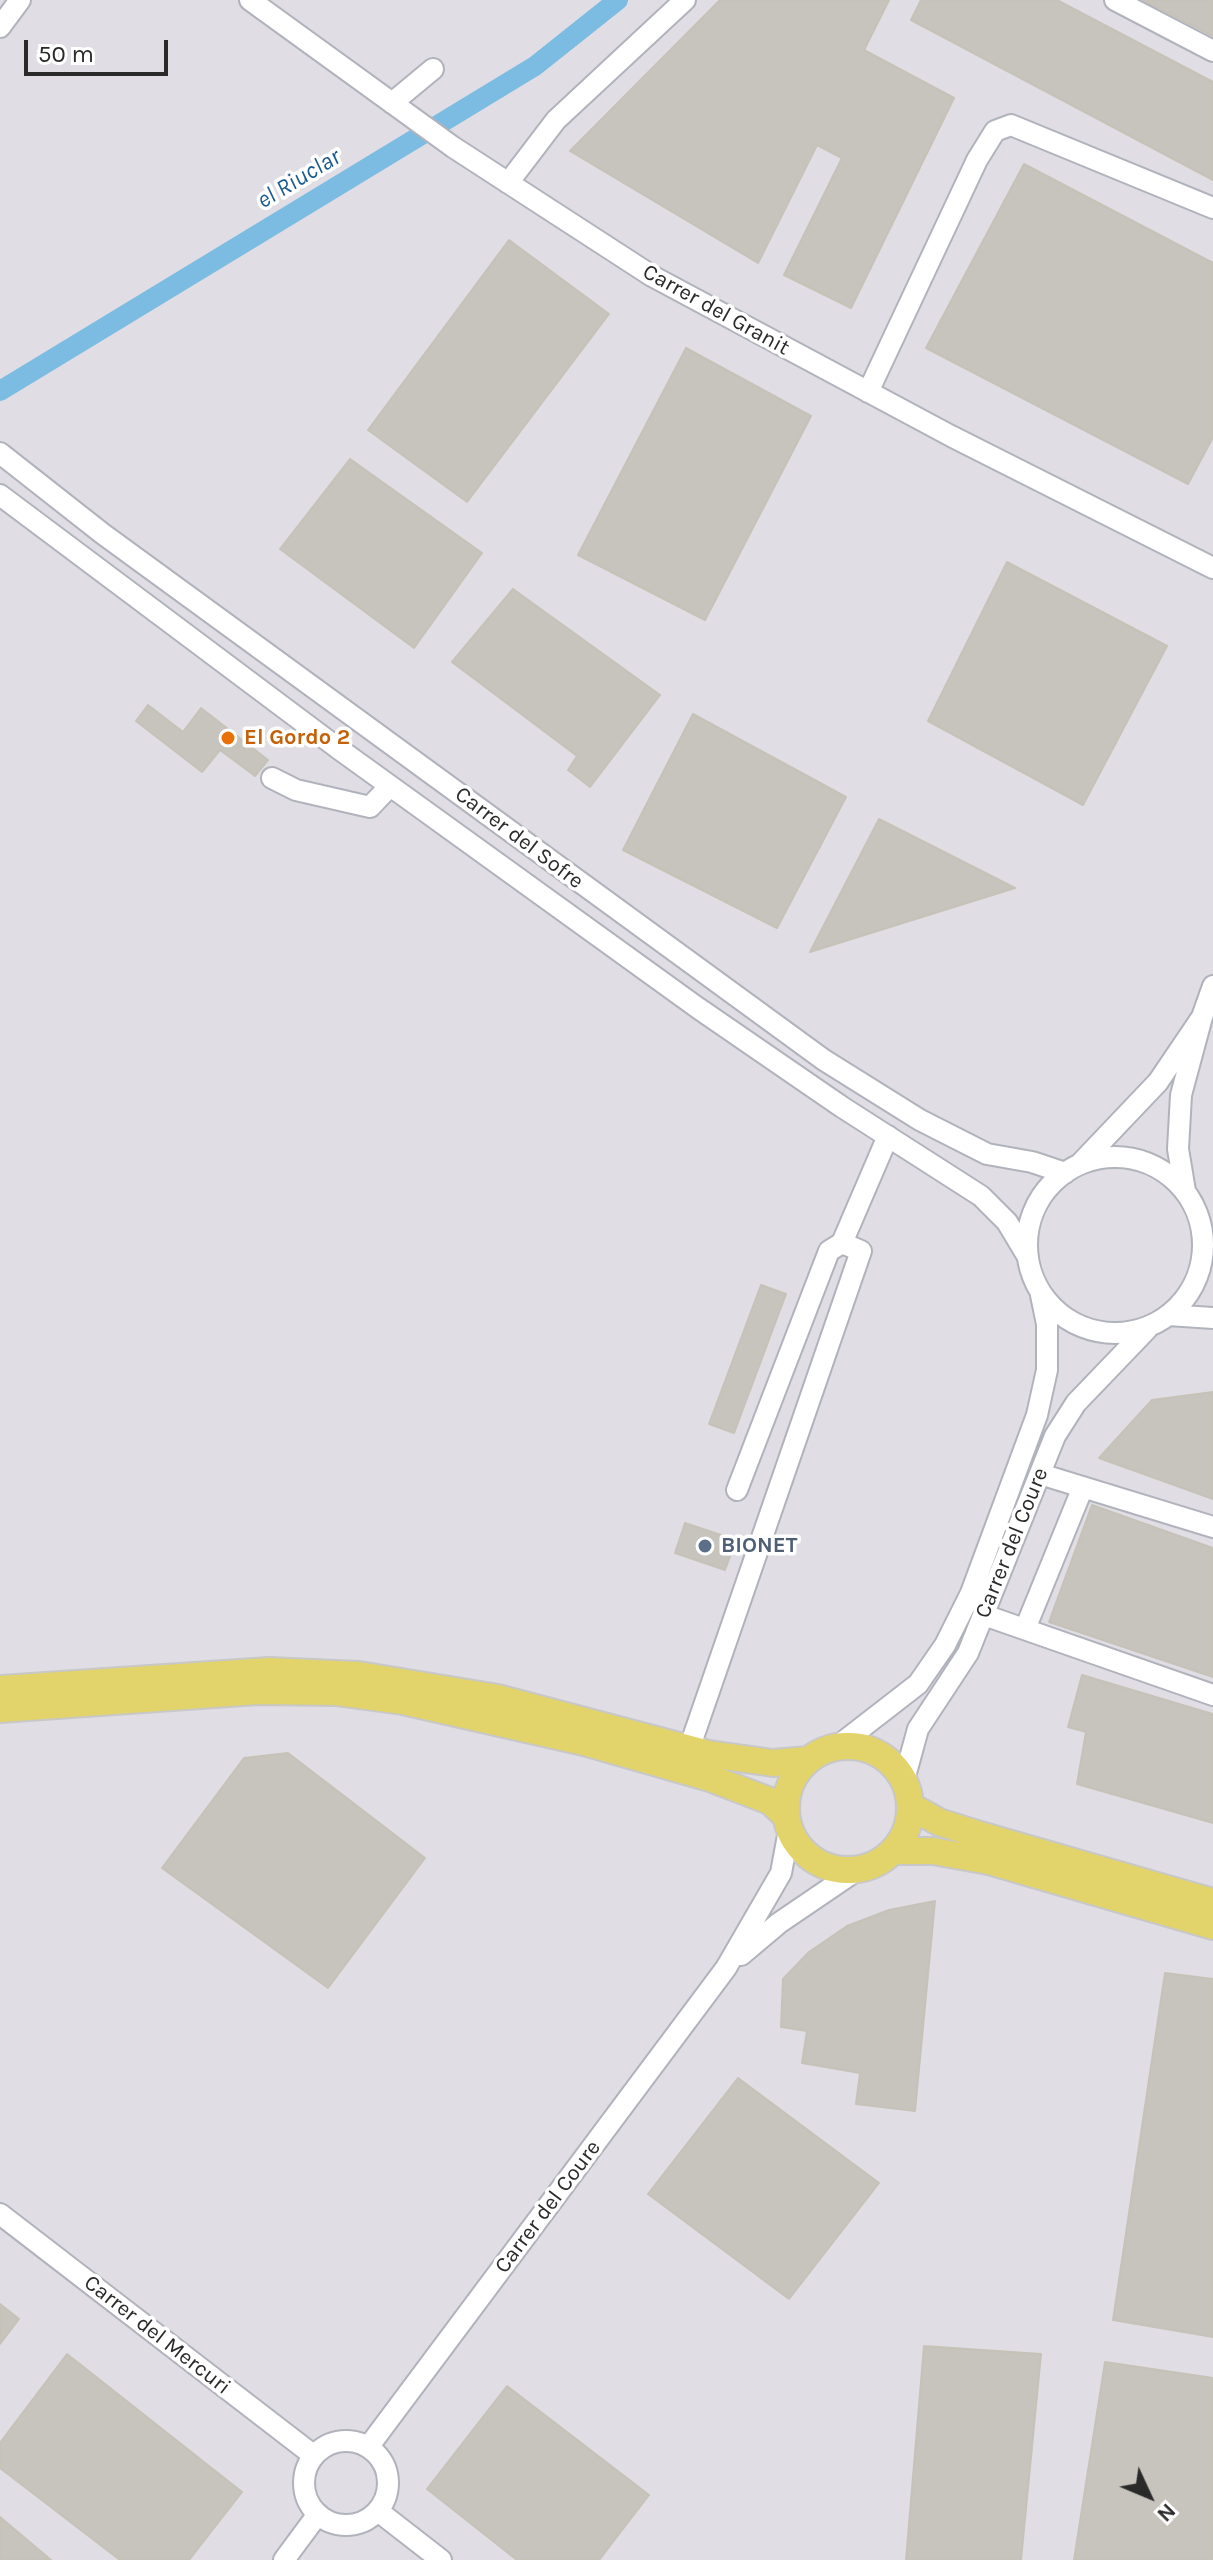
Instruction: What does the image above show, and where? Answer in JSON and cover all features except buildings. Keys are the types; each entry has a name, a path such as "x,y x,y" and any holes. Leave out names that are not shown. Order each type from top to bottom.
{"main road":[{"path":"0,1689 269,1671 359,1675 498,1698 689,1749 752,1761 808,1760 838,1746 867,1749 884,1757 907,1793 939,1822 1213,1902"},
{"path":"0,1709 258,1691 336,1692 403,1701 540,1731 710,1778 770,1801 787,1822 795,1843 814,1861 831,1869 857,1870 881,1861 893,1851 907,1827 907,1793"},
{"path":"787,1822 789,1787 808,1760"},
{"path":"893,1851 933,1851 989,1861 1213,1926"}],"street":[{"path":"0,27 20,0"},
{"name":"Carrer del Granit","path":"250,0 453,147 652,276 868,392 1213,568"},
{"path":"508,183 556,120 685,0"},
{"path":"1115,0 1213,51"},
{"path":"397,106 433,69"},
{"path":"868,392 977,160 995,131 1011,125 1213,208"},
{"name":"Carrer del Sofre","path":"0,453 103,534 824,1060 920,1120 987,1154 1072,1170"},
{"name":"Carrer del Sofre","path":"0,495 390,786 711,1017 981,1196 1007,1222 1028,1257"},
{"path":"272,778 296,790 370,807 390,786"},
{"path":"1160,1320 1196,1279 1208,1246 1199,1218 1185,1191 1178,1149 1181,1095 1213,986"},
{"path":"1202,1017 1158,1082 1072,1170 1047,1190 1035,1208 1027,1237 1028,1257 1040,1291 1063,1316 1097,1331 1129,1332 1160,1320 1213,1318"},
{"path":"737,1490 829,1251 842,1243 888,1136"},
{"path":"1072,1170 1106,1157 1140,1160 1158,1168 1185,1191"},
{"path":"689,1749 861,1251 842,1243"},
{"name":"Carrer del Coure","path":"838,1746 918,1684 945,1645 971,1593 1037,1415 1047,1370 1047,1324 1040,1291"},
{"name":"Carrer del Coure","path":"907,1793 918,1729 968,1653 1055,1436 1076,1403 1160,1320"},
{"path":"1040,1474 1213,1527"},
{"path":"1025,1629 1083,1487"},
{"path":"984,1615 1213,1695"},
{"name":"Carrer del Coure","path":"369,2446 726,1968 781,1873 787,1822"},
{"name":"Carrer del Coure","path":"726,1968 779,1923 857,1870"},
{"name":"Carrer del Mercuri","path":"0,2214 313,2455"},
{"path":"345,2440 369,2446 386,2468 388,2484 378,2511 354,2524 328,2522 309,2504 303,2480 313,2455 333,2442 345,2440"},
{"path":"378,2511 441,2560"},
{"path":"284,2560 318,2514"}],"shaded area":[{"path":"0,0 1213,0 1213,2560 0,2560"}],"waterway":[{"name":"el Riuclar","path":"0,391 535,66 618,0"}],"place":[{"name":"El Gordo 2","path":"228,738"},
{"name":"BIONET","path":"705,1546"}]}
